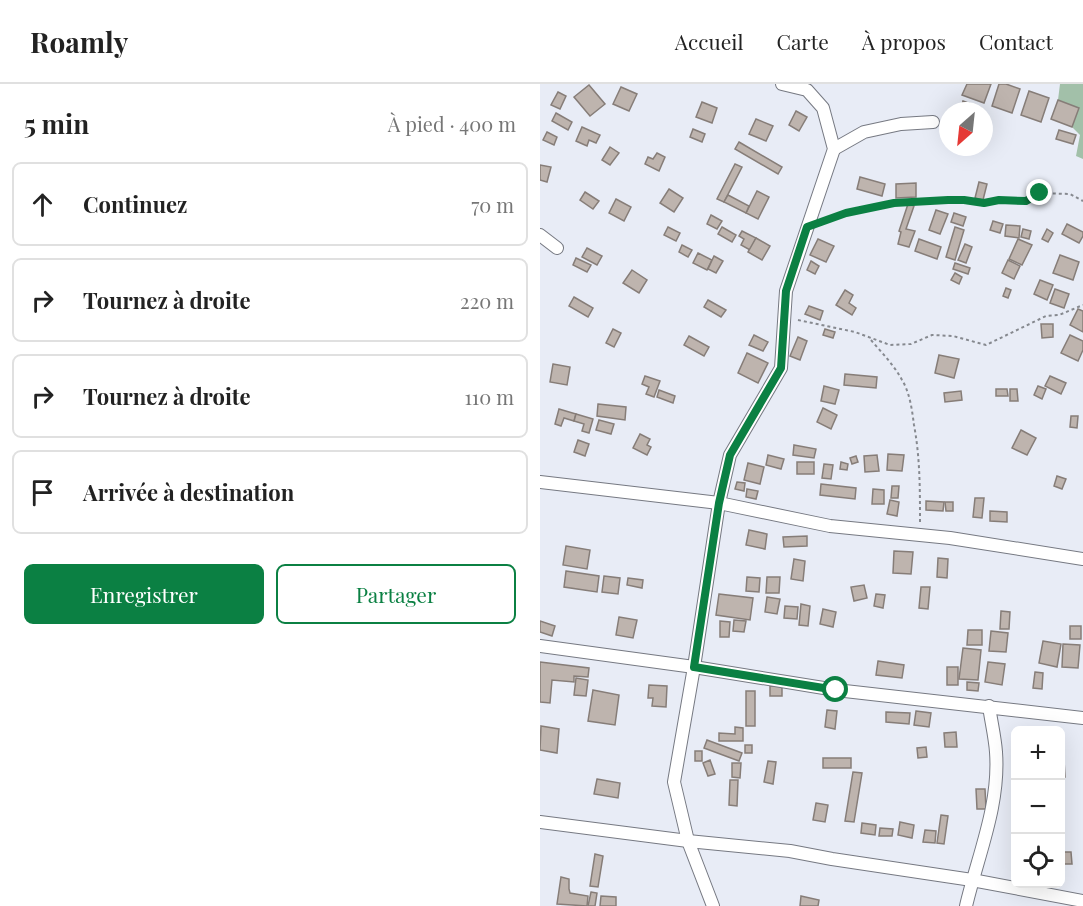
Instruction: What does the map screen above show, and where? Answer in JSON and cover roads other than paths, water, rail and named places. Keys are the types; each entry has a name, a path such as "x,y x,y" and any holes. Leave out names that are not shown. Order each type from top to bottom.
{"street":[{"path":"713,906 688,841 674,782 719,503 730,455 781,368 786,291 834,149 823,108 807,90 782,84"},
{"path":"834,149 864,132 901,124 933,122"},
{"path":"540,235 557,248"},
{"path":"540,482 719,503 830,526 950,538 1083,559"},
{"path":"540,646 694,667 836,690 1083,718"},
{"path":"966,906 987,832 995,782 996,752 989,706"},
{"path":"540,822 688,841 790,851 972,880 1083,901"}]}
